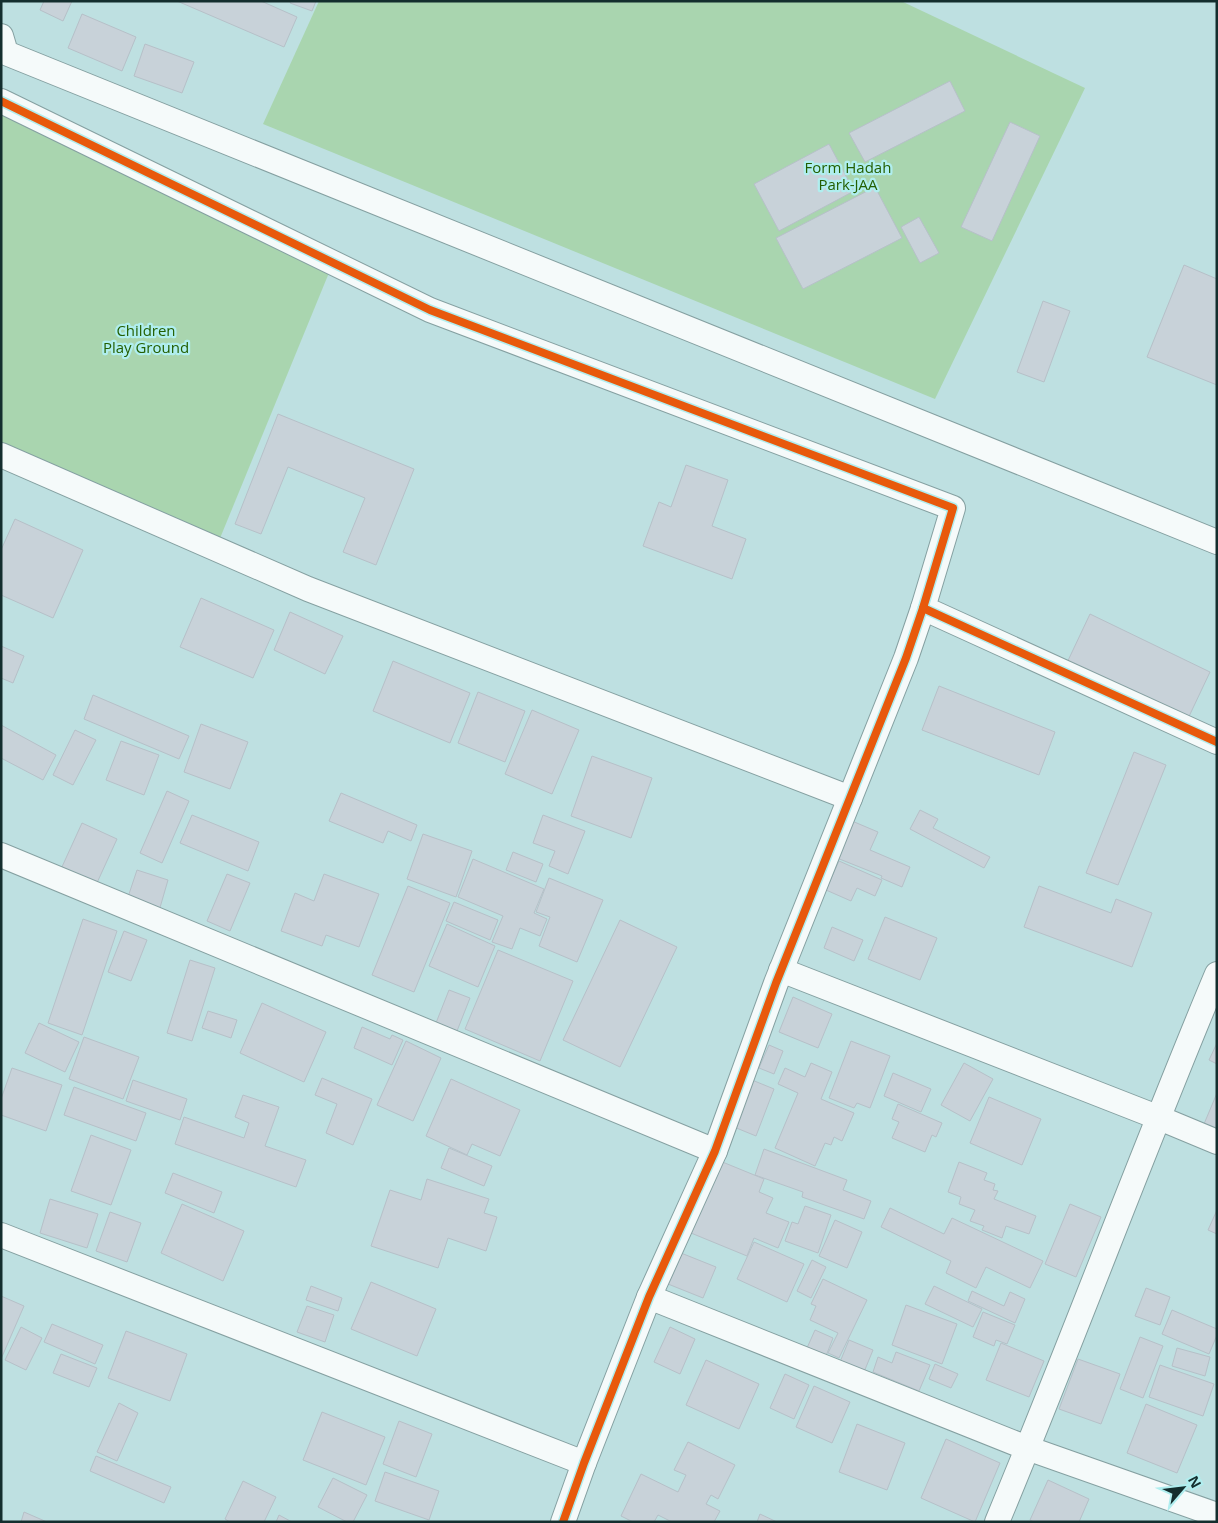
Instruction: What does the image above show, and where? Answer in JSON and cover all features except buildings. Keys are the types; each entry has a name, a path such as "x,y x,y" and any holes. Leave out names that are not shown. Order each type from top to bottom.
{"street":[{"path":"3,49 1217,542"},
{"path":"1,101 430,310 953,508 924,608 906,658 782,970 715,1151 649,1297 563,1522"},
{"path":"1,455 308,589 850,798"},
{"path":"924,608 1217,742"},
{"path":"1,855 715,1151"},
{"path":"782,970 1158,1117 1217,1142"},
{"path":"997,1522 1217,974"},
{"path":"1,1235 584,1463"},
{"path":"649,1297 1028,1448 1217,1515"}],"green space":[{"name":"Form Hadah Park-JAA","path":"319,1 901,1 1085,88 935,399 263,124"},
{"name":"Children Play Ground","path":"1,114 333,263 216,548 1,454"}],"cycle path":[{"path":"1,101 430,310 953,508 923,608 1217,742"},
{"path":"563,1522 649,1297 715,1151 776,983 906,658 923,608"}]}
